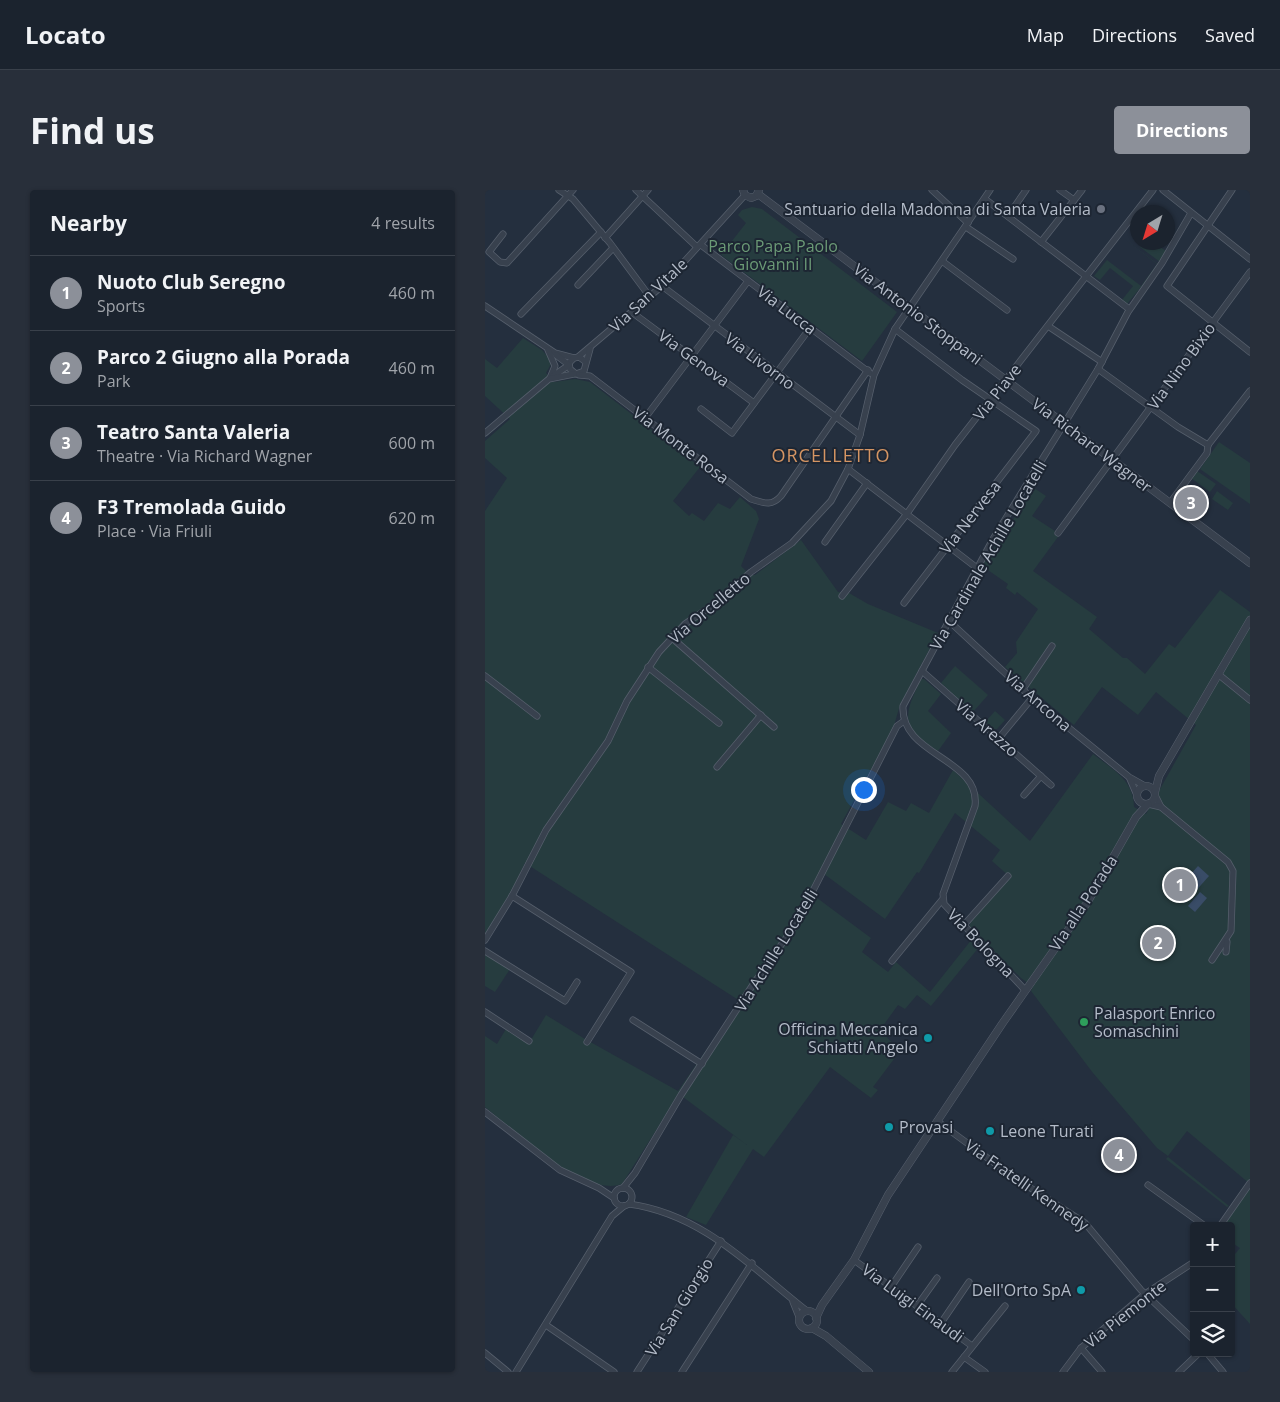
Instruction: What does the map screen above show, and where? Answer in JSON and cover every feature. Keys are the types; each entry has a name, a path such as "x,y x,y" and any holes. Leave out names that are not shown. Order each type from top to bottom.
{"street":[{"path":"559,190 573,198 650,297"},
{"path":"503,234 489,252 499,262 507,262 573,190"},
{"name":"Via Lucca","path":"636,190 699,246 873,374"},
{"path":"605,238 648,190"},
{"path":"931,190 967,225 1013,259"},
{"name":"Via Orcelletto","path":"485,940 513,896 546,830 608,742 627,701 648,667 671,637 751,572 792,543 831,501 848,469 860,435 873,374 895,329 990,190"},
{"path":"1008,216 1026,190"},
{"path":"1060,190 1074,200"},
{"path":"1041,242 1082,190"},
{"name":"Via Piave","path":"842,596 906,514 955,446 1153,190"},
{"path":"1163,190 1250,259"},
{"path":"1232,190 1167,286 1250,352"},
{"path":"744,192 751,198 758,192"},
{"name":"Via San Vitale","path":"576,357 590,349 662,286 699,246 744,192"},
{"name":"Via Antonio Stoppani","path":"758,192 1007,380"},
{"path":"985,199 1129,309"},
{"name":"Via Cardinale Achille Locatelli","path":"904,721 903,706 950,622 977,568 1099,370 1129,309 1162,263 1191,213"},
{"path":"521,314 601,232"},
{"path":"578,285 613,248"},
{"path":"942,261 1007,310"},
{"name":"Via Nino Bixio","path":"1058,533 1250,272"},
{"path":"645,418 748,281"},
{"name":"Via Livorno","path":"662,286 860,435"},
{"path":"485,306 555,353 577,374"},
{"name":"Via Genova","path":"633,313 755,403"},
{"path":"1048,326 1102,362"},
{"path":"701,409 732,433 810,328"},
{"path":"895,329 991,401"},
{"path":"543,345 554,361 551,378"},
{"path":"577,374 584,371 590,349"},
{"path":"551,378 577,374 590,376 586,364 576,357 555,353"},
{"path":"485,433 569,365 576,357"},
{"path":"835,417 868,370"},
{"path":"1099,370 1208,446"},
{"name":"Via Monte Rosa","path":"590,376 751,499 765,503 775,503 835,417"},
{"name":"Via Richard Wagner","path":"1007,380 1250,563"},
{"path":"1170,503 1207,453 1208,446 1250,391"},
{"name":"Via Nervesa","path":"904,603 1036,431 991,401"},
{"path":"848,469 977,568"},
{"path":"825,542 867,483"},
{"path":"1148,804 1153,801 1159,776 1250,620"},
{"name":"Via Ancona","path":"950,622 1032,698 1129,777 1146,786"},
{"path":"671,637 775,727"},
{"path":"1023,689 1052,646"},
{"path":"648,667 719,723"},
{"name":"Via Arezzo","path":"922,671 1051,785"},
{"path":"1219,674 1250,700"},
{"path":"485,676 537,716"},
{"path":"999,738 1032,698"},
{"path":"717,767 761,715"},
{"name":"Via Bologna","path":"904,721 916,740 962,774 975,796 975,806 942,900 946,908 1026,989"},
{"name":"Via Achille Locatelli","path":"635,1173 681,1095 796,924 897,726 904,721"},
{"path":"1024,795 1041,776"},
{"path":"1159,776 1146,786 1140,787 1137,796 1141,803 1161,807"},
{"name":"Via Ancona","path":"1129,777 1137,796"},
{"path":"1146,786 1155,794 1161,807 1228,862 1233,871 1232,914 1225,947 1226,952"},
{"name":"Via alla Porada","path":"1136,817 1137,796"},
{"name":"Via alla Porada","path":"817,1320 823,1305 854,1260 888,1195 1026,989 1087,903 1136,817 1148,804"},
{"path":"963,926 1009,876"},
{"path":"513,896 631,972 587,1042"},
{"path":"892,961 942,900"},
{"path":"1212,960 1229,935"},
{"path":"485,951 565,1001 577,982"},
{"path":"485,1012 529,1041"},
{"path":"633,1020 702,1064"},
{"path":"485,1112 560,1170 599,1188 615,1200 627,1205 645,1206 695,1226 721,1241 809,1311 817,1320 826,1336"},
{"name":"Via Fratelli Kennedy","path":"937,1121 1012,1176 1085,1223 1145,1294 1190,1336"},
{"path":"517,1372 612,1216 615,1200 620,1189 635,1173"},
{"path":"612,1216 627,1205 635,1173"},
{"path":"1222,1222 1250,1183"},
{"path":"1148,1185 1199,1222"},
{"path":"599,1188 620,1189 631,1193 645,1206"},
{"name":"Via San Giorgio","path":"637,1372 721,1241"},
{"path":"891,1287 918,1247"},
{"name":"Via Luigi Einaudi","path":"854,1260 973,1346"},
{"path":"682,1372 752,1264"},
{"name":"Via Piemonte","path":"1063,1372 1081,1348 1145,1294 1190,1265"},
{"path":"917,1306 937,1278"},
{"path":"941,1323 969,1282"},
{"path":"793,1300 799,1317 799,1323 803,1328 812,1328 826,1336 869,1372"},
{"path":"799,1317 823,1305"},
{"path":"952,1372 1005,1306"},
{"path":"812,1328 817,1320"},
{"path":"546,1325 614,1372"},
{"path":"1081,1348 1102,1372"},
{"path":"485,1353 509,1372"},
{"path":"964,1357 985,1372"},
{"path":"1179,1372 1195,1357"},
{"path":"1210,1357 1223,1372"}],"green space":[{"name":"Parco Papa Paolo Giovanni II","path":"752,207 762,209 897,312 862,361 721,255 746,223 738,215 742,210"},
{"path":"1139,250 1159,265 1127,304 1122,300 1133,286 1110,268 1100,280 1094,276 1107,260 1141,286 1157,264"},
{"path":"1144,250 1166,251 1160,262"},
{"path":"523,338 542,350 549,358 551,364 546,373 554,382 575,379 590,382 700,467 673,501 689,516 692,513 704,521 718,503 730,509 740,497 756,511 759,519 741,566 750,575 755,575 801,540 838,592 849,593 868,604 938,633 900,705 893,729 841,824 866,840 888,802 906,811 911,803 929,813 953,770 1030,841 1093,754 1121,776 1130,789 1134,807 1146,814 1196,725 1156,692 1138,715 1102,687 1074,725 1005,667 1017,653 1016,642 1038,609 1017,592 1015,595 1006,588 1008,584 982,566 1034,488 1046,496 1032,516 1055,531 1054,534 1058,537 1033,571 1097,617 1089,629 1145,674 1169,644 1175,648 1220,590 1250,612 1250,1184 1187,1131 1168,1156 1157,1148 1093,1073 1031,991 1033,987 1021,978 984,941 931,1006 917,995 905,1009 898,1005 880,1030 900,1051 873,1087 878,1090 871,1098 830,1067 764,1157 753,1149 706,1225 686,1217 733,1135 747,1145 679,1094 622,1184 606,1186 588,1181 550,1160 485,1107 485,1036 497,1044 506,1029 529,1043 546,1015 678,1091 740,1001 525,863 509,897 485,936 485,511 507,478 485,458 485,441 510,419 485,396 485,359 497,368","holes":["955,813 1000,850 992,861 1010,877 970,923 970,928 976,934 930,992 896,962 888,972 862,952 871,938 809,892 820,871 885,919 917,872 919,873"]},
{"path":"1219,442 1250,463 1250,504 1200,469"},
{"path":"1197,471 1216,484 1210,492 1191,478"},
{"path":"1217,491 1233,503 1228,510 1212,499"},
{"path":"955,666 988,695 973,712 941,683"},
{"path":"921,679 924,679 941,694 928,711 951,733 938,751 917,735 911,728 909,720 908,712"},
{"path":"995,711 1005,720 997,729 993,729 985,722"},
{"path":"485,954 510,969 495,992 485,986"},
{"path":"1168,1157 1229,1206 1227,1207 1166,1159"},
{"path":"1250,1185 1250,1324 1235,1307 1235,1254 1240,1248 1235,1245 1235,1222 1225,1222"}],"water":[{"path":"1198,866 1209,876 1185,903 1174,893"},
{"path":"1200,892 1207,898 1195,912 1188,906"}],"place":[{"name":"Santuario della Madonna di Santa Valeria","path":"1101,209"},
{"name":"Teatro Santa Valeria","path":"1191,503"},
{"name":"Nuoto Club Seregno","path":"1180,885"},
{"name":"Parco 2 Giugno alla Porada","path":"1158,943"},
{"name":"Palasport Enrico Somaschini","path":"1084,1022"},
{"name":"Officina Meccanica Schiatti Angelo","path":"928,1038"},
{"name":"Provasi","path":"889,1127"},
{"name":"Leone Turati","path":"990,1131"},
{"name":"F3 Tremolada Guido","path":"1119,1155"},
{"name":"Dell'Orto SpA","path":"1081,1290"}],"district":[{"name":"ORCELLETTO","path":"831,456"}]}
